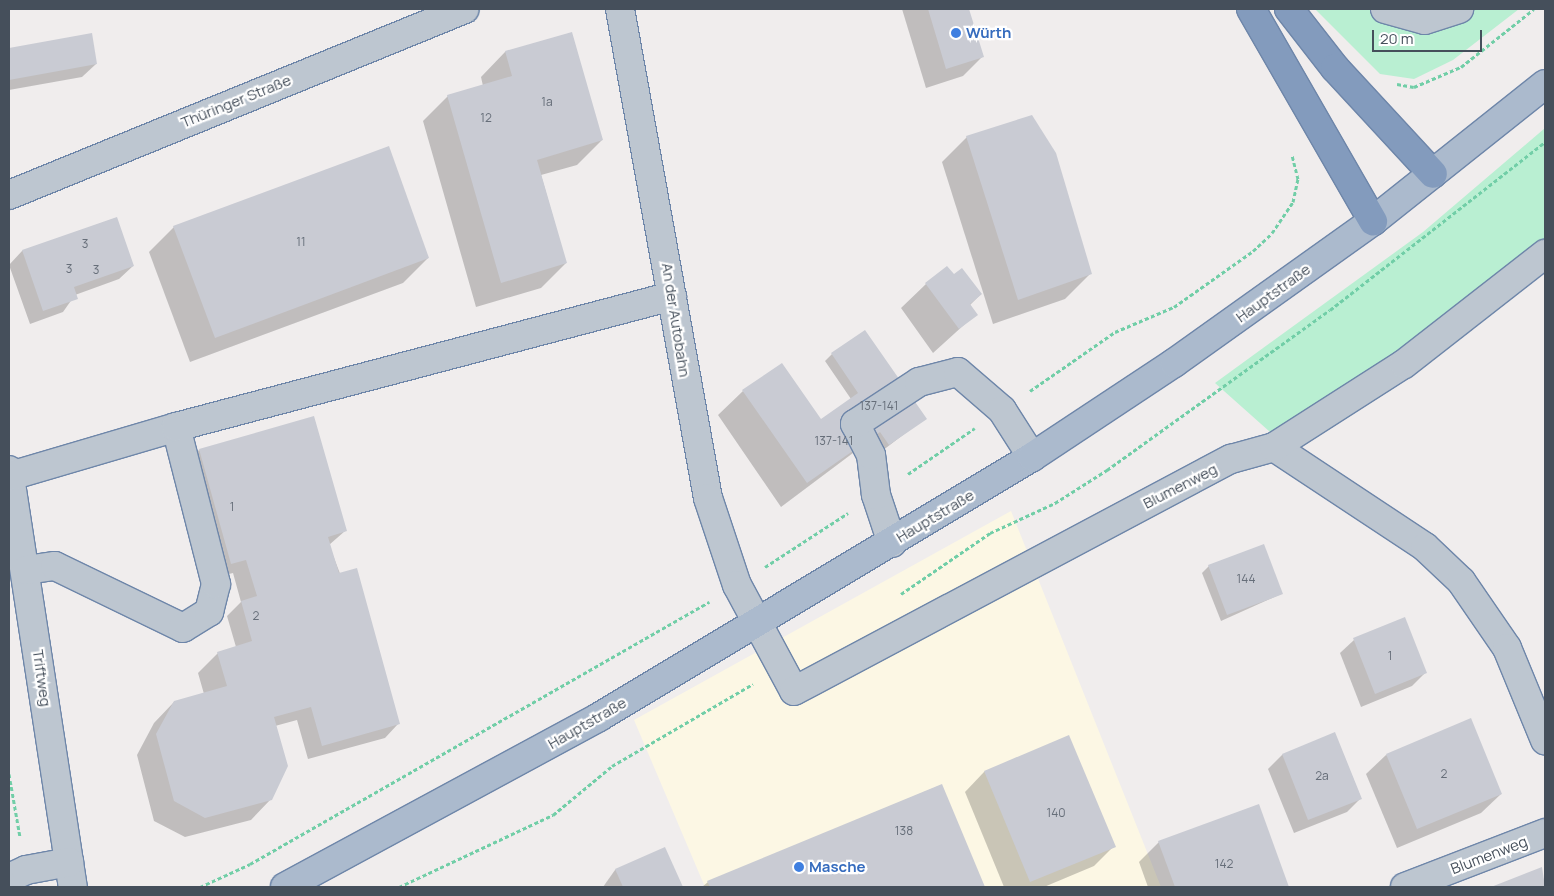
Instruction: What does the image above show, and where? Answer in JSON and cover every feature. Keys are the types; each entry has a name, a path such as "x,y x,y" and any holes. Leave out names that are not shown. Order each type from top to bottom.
{"highway":[{"path":"1251,9 1373,221"},
{"path":"1289,9 1335,68 1433,174"}],"main road":[{"name":"Hauptstraße","path":"285,887 424,816 758,623 1032,457 1174,363 1373,221 1545,84"}],"street":[{"name":"Thüringer Straße","path":"9,195 464,9"},
{"name":"An der Autobahn","path":"620,9 708,498 734,577 758,623"},
{"path":"1385,9 1425,20 1459,9"},
{"path":"1545,254 1404,364 1274,447 1425,546 1461,582 1504,642 1545,740"},
{"path":"9,473 672,296"},
{"path":"892,542 876,495 871,456 855,424 919,382 958,372 997,406 1032,457"},
{"path":"26,570 55,566 183,628 210,612 216,584 176,428"},
{"name":"Blumenweg","path":"758,623 783,667 794,691 1208,471 1252,450 1274,447"},
{"name":"Triftweg","path":"9,473 26,570 71,875"},
{"name":"Blumenweg","path":"1405,887 1545,834"},
{"path":"17,874 71,875"}],"path":[{"path":"1392,83 1414,87 1461,67 1534,9"},
{"path":"893,599 990,534 1094,480 1330,310 1545,142"},
{"path":"788,552 876,495 997,406 1115,332 1174,307 1246,257 1272,233 1293,202 1298,178 1292,155"},
{"path":"200,887 250,864 672,625"},
{"path":"399,887 553,815 612,766 783,667"},
{"path":"9,774 17,874"}],"shaded area":[{"path":"1011,511 1161,887 705,887 634,720"}],"green space":[{"path":"1315,9 1519,9 1453,60 1414,79 1380,74"},
{"path":"1545,128 1545,261 1287,447 1215,383 1423,232"}],"building":[{"name":"Würth","path":"928,9 969,9 984,57 946,69"},
{"path":"572,32 603,140 537,160 567,263 501,283 447,95 512,76 505,51"},
{"path":"92,33 97,64 9,80 9,48"},
{"path":"1032,115 1056,153 1092,274 1018,300 966,136"},
{"path":"389,146 429,258 215,338 173,226"},
{"path":"117,217 134,266 74,287 78,299 43,311 22,250"},
{"path":"947,266 954,274 962,268 982,294 970,304 978,315 959,329 925,283"},
{"path":"865,330 927,419 889,445 880,432 807,483 742,390 782,363 821,419 858,393 831,353"},
{"path":"314,416 347,531 328,537 339,573 357,568 400,724 322,746 311,707 274,717 288,766 272,800 205,818 174,801 156,734 174,701 227,686 217,652 252,641 241,601 257,596 246,560 231,564 199,449"},
{"path":"1264,544 1283,594 1227,615 1208,565"},
{"path":"1405,617 1427,673 1375,694 1353,638"},
{"path":"1471,718 1502,794 1417,829 1386,754"},
{"path":"1335,732 1362,799 1308,820 1282,754"},
{"path":"1069,735 1116,847 1030,882 984,771"},
{"path":"942,784 985,887 710,887 707,881"},
{"path":"1259,804 1289,887 1175,887 1158,841"},
{"path":"665,847 683,887 623,887 615,869"},
{"path":"1542,867 1545,887 1491,887"}],"place":[{"name":"Würth","path":"956,33"},
{"name":"Masche","path":"799,867"}]}
